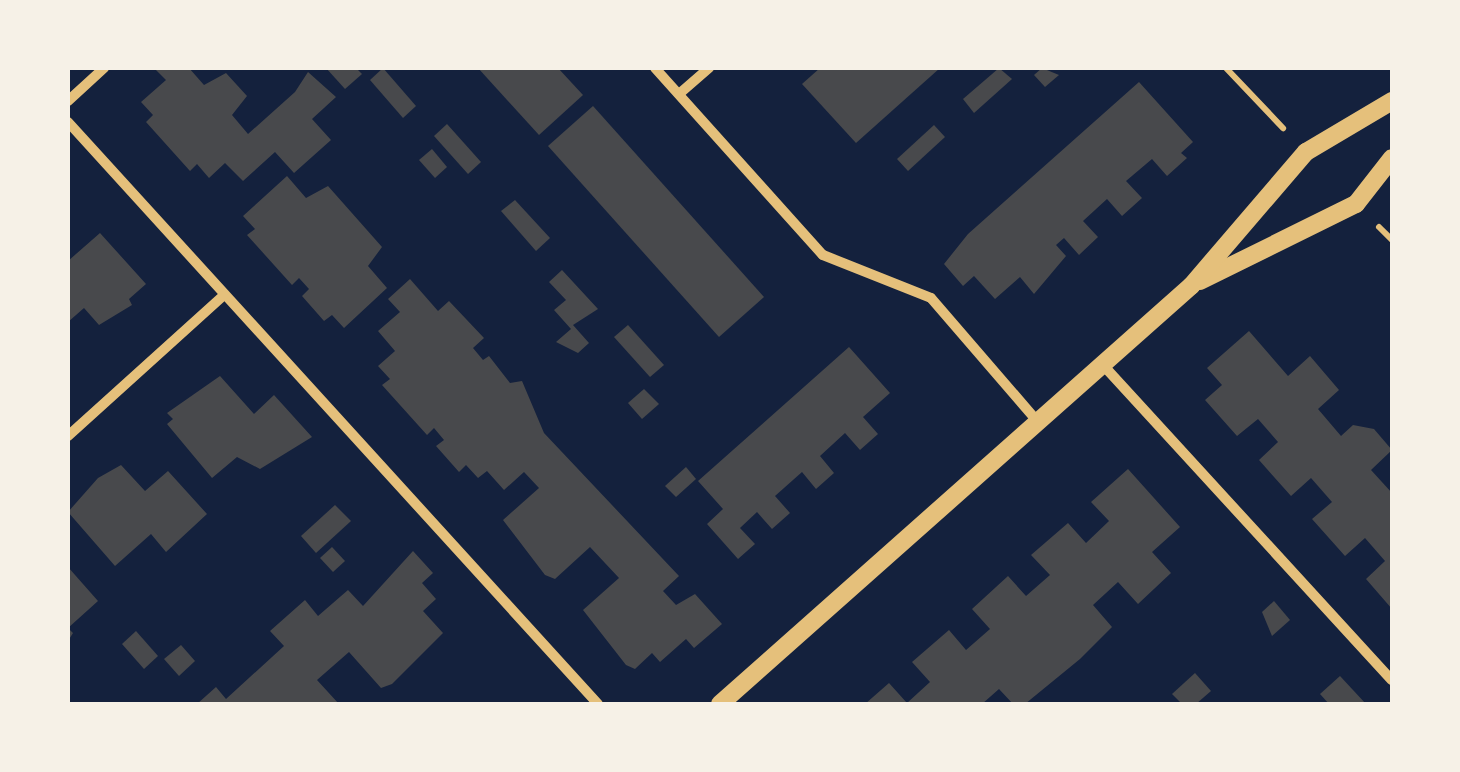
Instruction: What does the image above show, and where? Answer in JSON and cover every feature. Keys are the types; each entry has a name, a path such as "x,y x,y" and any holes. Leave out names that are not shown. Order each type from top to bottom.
{"street":[{"path":"68,101 104,68"},
{"path":"655,68 823,254 932,298 1038,422"},
{"path":"679,94 709,68"},
{"path":"720,704 1191,286 1306,152 1392,100"},
{"path":"68,122 598,704"},
{"path":"1191,286 1356,204 1392,158"},
{"path":"68,436 223,296"},
{"path":"1103,365 1392,680"}],"building":[{"path":"154,68 189,68 204,85 226,73 247,96 232,115 248,134 295,92 308,72 336,97 312,119 331,140 294,173 275,152 243,181 225,163 209,178 197,164 190,171 146,122 153,115 141,102 166,80"},
{"path":"326,68 356,68 362,74 345,89"},
{"path":"383,68 416,106 403,118 370,80"},
{"path":"478,68 558,68 583,95 539,135"},
{"path":"820,68 940,68 856,143 802,84"},
{"path":"999,68 1012,79 974,113 963,99"},
{"path":"1042,68 1059,75 1045,87 1034,75"},
{"path":"1139,82 1193,142 1181,153 1187,158 1167,176 1152,159 1126,181 1142,198 1122,216 1107,199 1083,221 1098,237 1079,255 1064,238 1056,245 1066,256 1034,294 1020,277 995,299 974,276 963,286 944,264 968,234"},
{"path":"593,106 764,297 719,337 548,146"},
{"path":"447,124 481,162 468,174 434,136"},
{"path":"934,125 945,137 908,171 897,159"},
{"path":"432,149 447,167 435,178 419,160"},
{"path":"287,176 306,198 328,186 382,247 368,266 387,288 344,328 332,315 324,321 302,296 309,289 299,278 292,285 247,235 255,229 243,216"},
{"path":"515,200 550,238 536,251 501,211"},
{"path":"100,233 146,284 129,299 132,305 99,325 84,308 68,322 68,261"},
{"path":"562,270 598,309 573,325 589,343 578,353 556,342 571,329 554,310 566,300 549,282"},
{"path":"410,279 438,311 449,301 484,338 473,348 483,360 489,356 510,383 522,381 544,433 679,576 663,591 676,605 695,594 722,624 694,648 686,639 660,662 652,653 635,669 626,665 583,610 619,578 590,547 555,579 545,575 503,520 539,488 524,472 504,490 487,471 478,478 466,465 459,472 436,446 444,440 434,428 427,435 382,385 390,379 378,366 395,351 378,331 400,312 388,299"},
{"path":"628,325 664,365 650,377 614,337"},
{"path":"1249,331 1288,376 1310,356 1339,390 1318,409 1341,436 1353,425 1374,429 1392,450 1371,470 1392,493 1392,609 1366,579 1385,561 1365,538 1345,556 1312,519 1332,502 1311,478 1291,496 1259,460 1278,442 1258,419 1237,436 1205,400 1222,385 1207,368"},
{"path":"849,347 890,393 863,417 878,434 860,450 845,433 820,456 834,473 816,489 802,472 775,496 790,513 772,529 757,512 740,528 755,544 738,559 707,524 723,509 698,481"},
{"path":"220,376 254,414 274,395 312,437 260,469 237,457 212,478 167,424 173,419 167,413"},
{"path":"644,389 659,404 642,419 628,403"},
{"path":"121,465 145,491 168,471 207,514 166,552 151,534 115,566 68,512 98,478"},
{"path":"686,467 696,479 676,497 665,486"},
{"path":"1128,469 1180,527 1152,552 1171,573 1138,604 1118,582 1093,605 1112,627 1080,659 1025,704 1013,704 999,689 982,704 865,704 889,683 907,703 930,682 912,662 949,630 966,650 990,629 972,609 1008,576 1026,596 1050,575 1031,555 1068,523 1086,543 1109,521 1091,502"},
{"path":"335,505 351,521 316,553 301,536"},
{"path":"332,547 345,561 333,572 320,558"},
{"path":"413,551 433,573 422,583 436,599 423,611 443,633 392,684 381,688 349,652 317,680 339,704 197,704 216,687 226,699 284,646 270,631 305,600 318,616 348,590 363,606"},
{"path":"68,567 98,601 68,628"},
{"path":"1274,601 1290,620 1272,636 1262,612"},
{"path":"136,631 158,656 144,669 122,644"},
{"path":"181,645 195,661 179,676 164,659"},
{"path":"1195,673 1211,691 1196,704 1182,704 1172,694"},
{"path":"1340,676 1366,704 1329,704 1320,694"}]}
